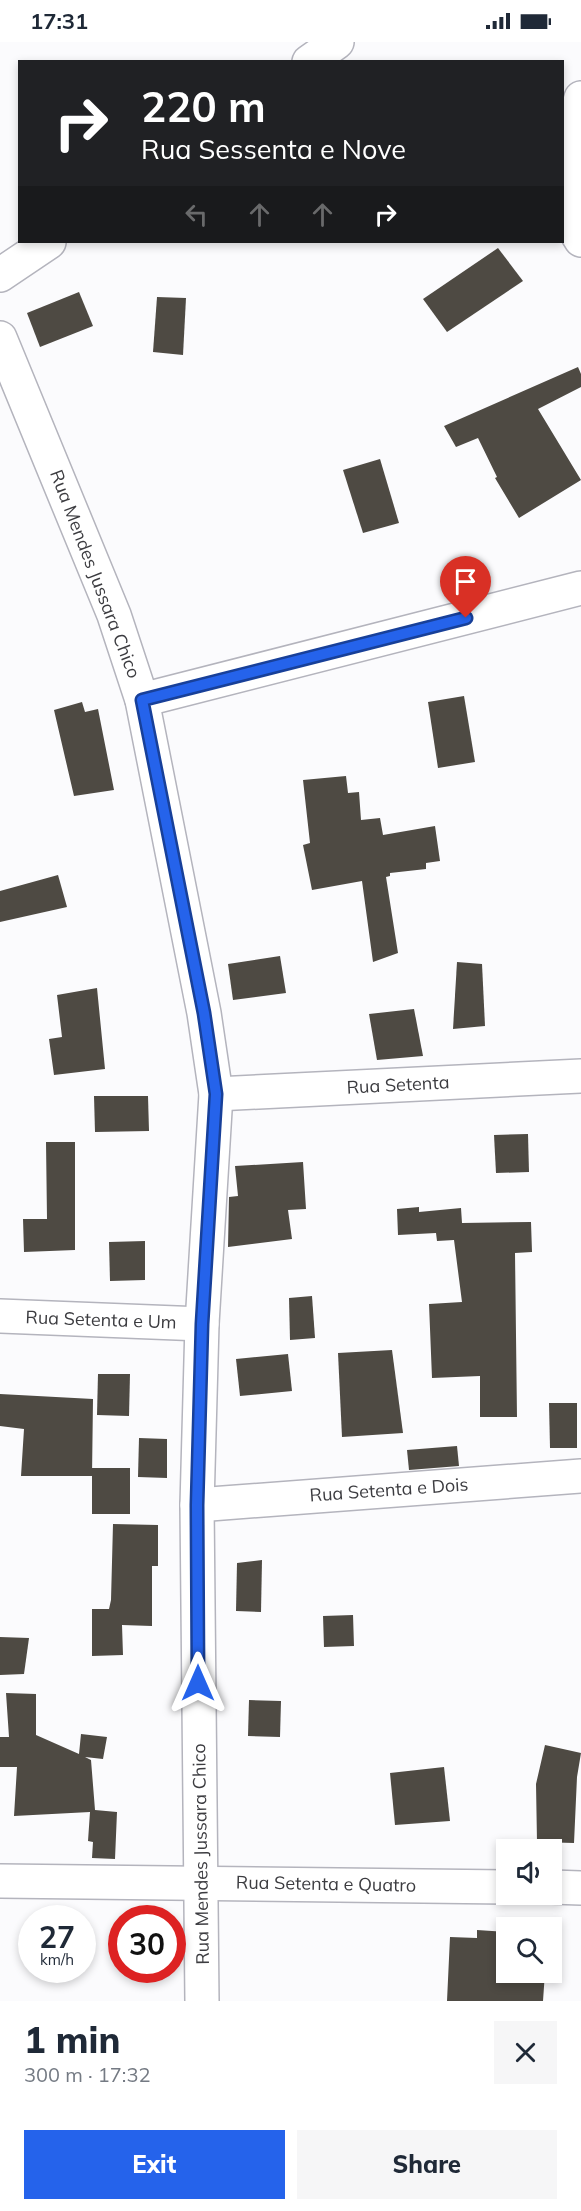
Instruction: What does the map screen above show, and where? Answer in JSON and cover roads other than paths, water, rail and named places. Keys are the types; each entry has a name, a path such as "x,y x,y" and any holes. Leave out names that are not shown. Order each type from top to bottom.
{"street":[{"path":"312,60 337,42"},
{"path":"581,98 571,129 566,190 568,213 581,240"},
{"path":"0,275 48,243"},
{"name":"Rua Mendes Jussara Chico","path":"0,338 114,615 142,700 204,1013 216,1094 202,1324 197,1505 202,2001"},
{"path":"142,700 581,588"},
{"name":"Rua Setenta","path":"216,1094 581,1076"},
{"name":"Rua Setenta e Um","path":"0,1316 202,1324"},
{"name":"Rua Setenta e Dois","path":"197,1505 581,1476"},
{"name":"Rua Setenta e Quatro","path":"0,1881 496,1887"},
{"path":"562,1887 581,1888"}]}
